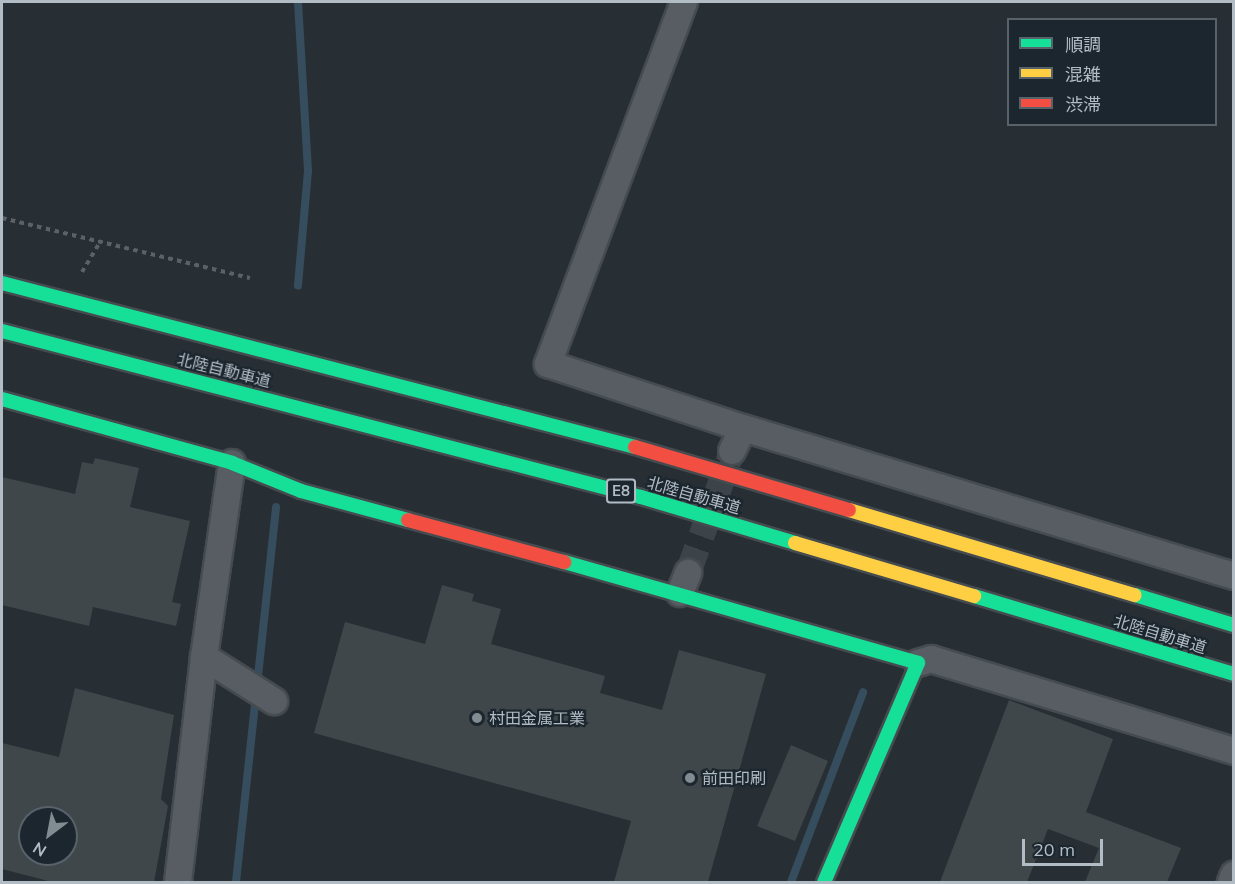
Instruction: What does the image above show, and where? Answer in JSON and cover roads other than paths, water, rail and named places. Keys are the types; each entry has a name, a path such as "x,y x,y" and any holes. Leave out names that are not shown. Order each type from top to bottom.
{"main road":[{"name":"北陸自動車道","path":"2,283 655,452 1233,625"},
{"name":"北陸自動車道","path":"2,332 630,494 1233,674"},
{"path":"2,399 232,463 301,491 684,583 918,663 824,882"}],"street":[{"path":"684,2 548,364 738,439 1233,576"},
{"path":"178,882 214,663 232,463"},
{"path":"918,663 931,659 1233,751"},
{"path":"214,663 274,701"},
{"path":"1231,882 1233,875"}],"waterway":[{"path":"298,2 308,171 298,286"},
{"path":"236,882 276,507"},
{"path":"791,882 863,692"}],"tunnel":[{"path":"688,573 731,455"}],"place":[{"name":"村田金属工業","path":"477,718"},
{"name":"前田印刷","path":"690,778"}]}
